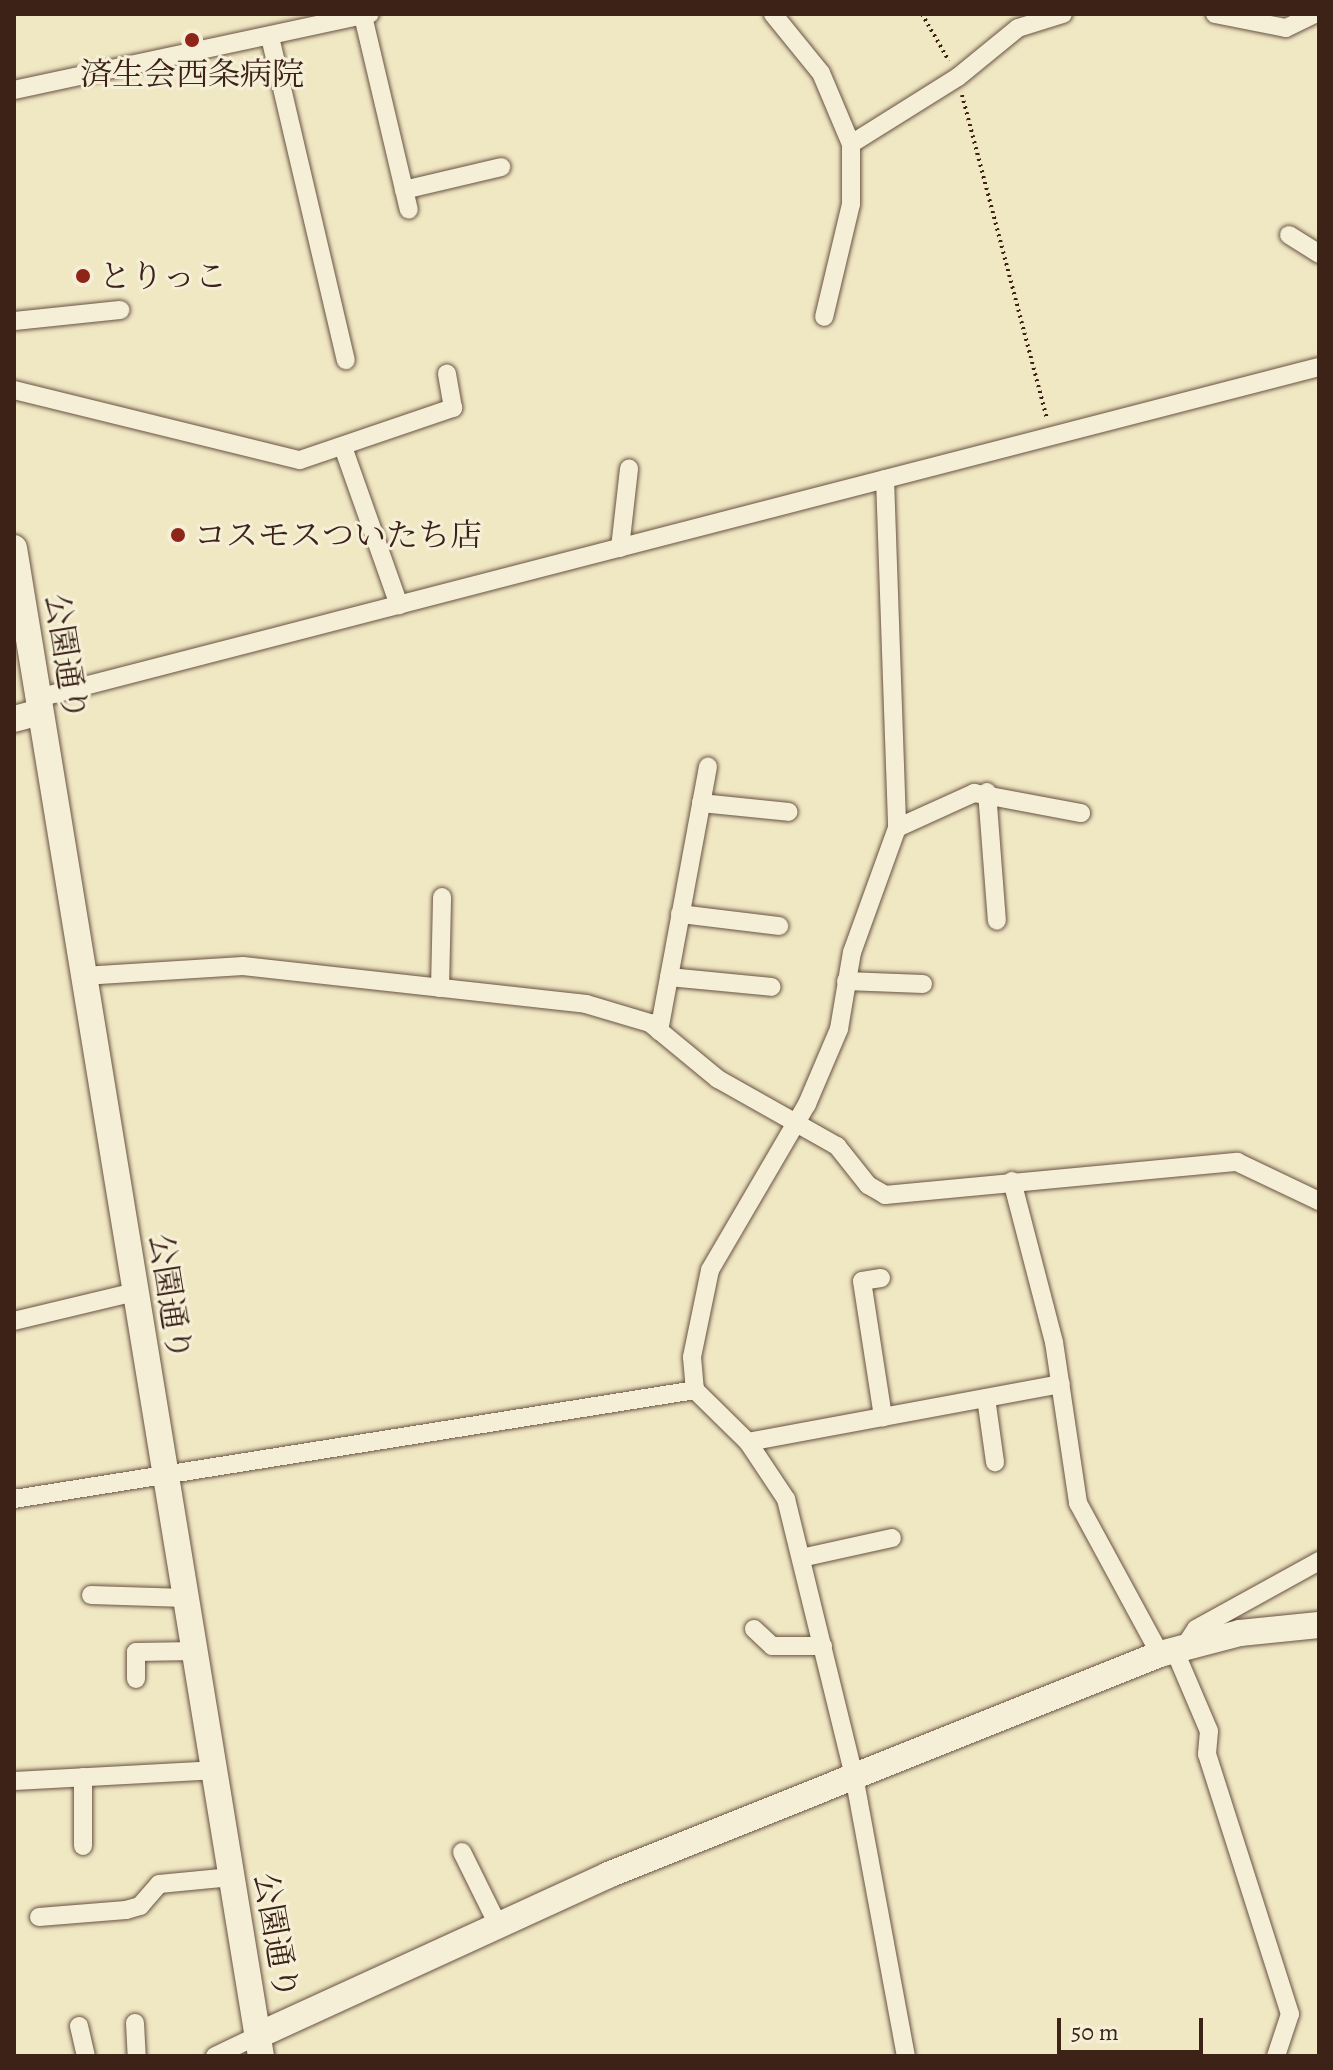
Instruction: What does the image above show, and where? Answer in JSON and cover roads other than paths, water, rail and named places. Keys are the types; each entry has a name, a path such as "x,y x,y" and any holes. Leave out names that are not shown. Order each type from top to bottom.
{"street":[{"path":"773,14 821,73 851,144 851,204 824,317"},
{"path":"851,144 958,77 1018,28 1063,14"},
{"path":"1215,14 1286,28 1315,14"},
{"path":"14,90 367,15 409,210"},
{"path":"270,37 346,360"},
{"path":"404,190 501,167"},
{"path":"1289,235 1319,254"},
{"path":"14,321 120,310"},
{"path":"14,719 39,705 399,605 1319,367"},
{"path":"14,390 283,458 343,447 453,408 447,374"},
{"path":"343,447 399,605"},
{"path":"620,548 629,469"},
{"path":"885,479 897,828 846,981 839,1029 795,1126 710,1270 696,1325 695,1390 748,1442 786,1499 854,1776 906,2056"},
{"name":"公園通り","path":"14,548 260,2046"},
{"path":"659,1031 708,766"},
{"path":"897,828 957,798 987,792 1081,813"},
{"path":"987,792 997,921"},
{"path":"701,803 789,812"},
{"path":"440,988 442,897"},
{"path":"680,914 779,926"},
{"path":"83,976 243,966 586,1004 659,1031 718,1079 795,1126 837,1146 876,1193 1237,1162 1319,1201"},
{"path":"669,977 772,987"},
{"path":"846,981 923,984"},
{"path":"1012,1181 1061,1384 1078,1503 1173,1650 1209,1731 1207,1754 1290,2014 1276,2056"},
{"path":"881,1278 862,1281 883,1417"},
{"path":"14,1321 135,1292"},
{"path":"748,1442 1061,1384"},
{"path":"14,1499 695,1390"},
{"path":"986,1398 995,1462"},
{"path":"801,1558 892,1538"},
{"path":"1173,1650 1196,1629 1319,1561"},
{"path":"91,1595 186,1598"},
{"path":"215,2056 260,2046 498,1925 854,1776 1173,1650 1319,1625"},
{"path":"754,1629 772,1646 823,1646"},
{"path":"136,1679 136,1652 195,1651"},
{"path":"14,1781 214,1770"},
{"path":"83,1777 83,1846"},
{"path":"462,1852 498,1925"},
{"path":"39,1917 126,1910 140,1906 159,1884 232,1877"},
{"path":"135,2023 137,2056"},
{"path":"79,2026 86,2056"}],"place":[{"name":"済生会西条病院","path":"192,40"},
{"name":"とりっこ","path":"83,276"},
{"name":"コスモスついたち店","path":"178,535"}]}
